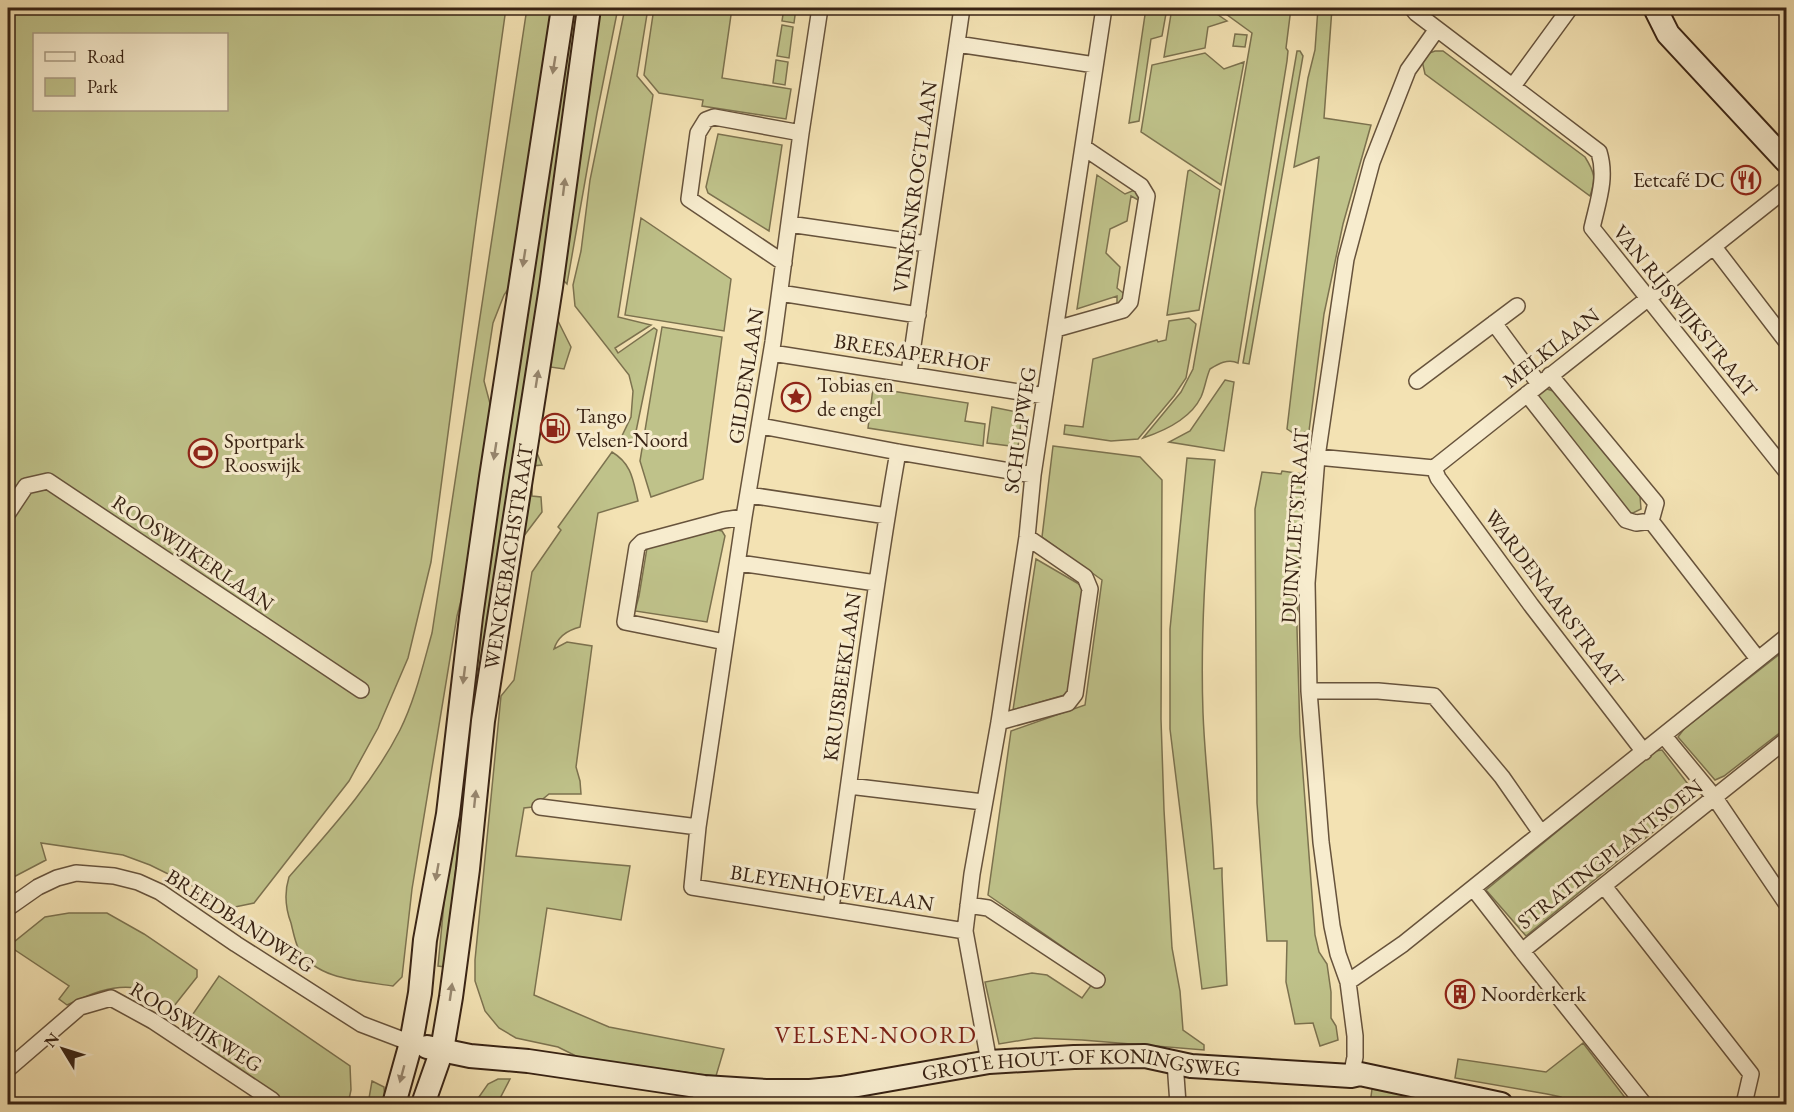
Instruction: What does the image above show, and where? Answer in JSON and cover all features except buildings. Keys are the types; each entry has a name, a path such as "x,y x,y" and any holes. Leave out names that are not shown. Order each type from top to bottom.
{"street":[{"name":"WENCKEBACHSTRAAT","path":"394,1104 411,1043 420,993 425,940 448,814 471,617 563,8"},
{"name":"WENCKEBACHSTRAAT","path":"423,1104 442,1050 451,997 468,869 483,721 551,287 589,8"},
{"name":"GILDENLAAN","path":"692,887 698,827 739,563 744,517 772,353 820,8"},
{"name":"VINKENKROGTLAAN","path":"909,374 962,8"},
{"name":"SCHULPWEG","path":"989,1062 965,931 1028,537 1033,475 1104,8"},
{"path":"1412,8 1437,29"},
{"path":"1513,86 1570,8"},
{"path":"1655,8 1668,34 1786,161"},
{"name":"VAN RIJSWIJKSTRAAT","path":"1437,29 1599,152 1603,165 1603,183 1592,228 1786,471"},
{"name":"DUINVLIETSTRAAT","path":"1351,1076 1355,1057 1355,1036 1348,982 1338,954 1326,884 1309,691 1307,583 1317,457 1346,259 1372,162 1408,70 1437,29"},
{"path":"957,44 1095,65"},
{"path":"784,263 689,200 698,133 706,120 714,117 801,133"},
{"path":"1056,329 1128,307 1147,196 1141,186 1083,147"},
{"name":"MELKLAAN","path":"1434,468 1714,247 1785,194"},
{"path":"789,224 927,244"},
{"path":"1714,247 1786,341"},
{"name":"BREESAPERHOF","path":"780,293 918,315"},
{"path":"1417,381 1516,306"},
{"path":"1494,323 1539,384 1626,520 1636,523 1651,521"},
{"name":"BREESAPERHOF","path":"772,353 1045,396"},
{"path":"1539,384 1656,502 1651,521"},
{"path":"761,426 1033,475"},
{"name":"KRUISBEEKLAAN","path":"831,908 876,583 898,452"},
{"path":"1317,457 1434,468"},
{"name":"WARDENAARSTRAAT","path":"1434,468 1438,478 1531,605 1644,752"},
{"name":"ROOSWIJKERLAAN","path":"8,513 26,486 48,482 361,690"},
{"path":"749,495 887,516"},
{"path":"725,642 625,622 637,547 642,542 724,520 744,517"},
{"path":"1651,521 1758,659"},
{"path":"999,722 1068,703 1075,694 1090,589 1085,577 1028,537"},
{"path":"739,563 876,583"},
{"path":"1348,982 1403,944 1786,637"},
{"path":"1309,691 1377,691 1434,696 1502,777 1541,833"},
{"path":"1664,736 1715,798 1786,903"},
{"name":"STRATINGPLANTSOEN","path":"1473,888 1522,951 1786,741"},
{"path":"849,786 984,802"},
{"path":"540,807 698,827"},
{"name":"BREEDBANDWEG","path":"8,908 38,886 76,873 114,876 138,882 160,892 361,1024 411,1043"},
{"path":"1604,886 1751,1074 1744,1104"},
{"name":"BLEYENHOEVELAAN","path":"692,887 965,931"},
{"path":"968,905 988,908 1097,980"},
{"path":"1522,951 1644,1104"},
{"name":"ROOSWIJKWEG","path":"8,1069 80,1007 111,998 153,1021 272,1100 269,1104"},
{"name":"GROTE HOUT- OF KONINGSWEG","path":"411,1043 470,1056 528,1062 702,1096 810,1091 895,1080 989,1062 1145,1056 1191,1066 1351,1076 1360,1074 1501,1104"},
{"path":"1175,1062 1178,1104"}],"green space":[{"name":"Sportpark Rooswijk","path":"8,8 506,8 431,562 408,658 378,728 349,781 254,903 235,907 150,865 123,855 41,843 46,860 8,880"},
{"path":"527,8 554,8 513,282 504,295 493,323 484,381 492,411 468,574 457,616 412,889 402,977 393,986 354,980 317,968 299,950 287,911 286,889 289,877 349,806 377,770 389,750 410,707 432,633"},
{"path":"571,8 581,8 465,785 445,967 438,966 455,787"},
{"path":"595,8 618,8 567,284 563,280"},
{"path":"625,8 648,8 637,76 653,95 618,317 651,325 615,348 618,353 654,328 657,330 633,446 619,442 631,417 633,391 629,375 575,306 573,285 581,251 590,180"},
{"path":"654,8 732,8 722,78 791,89 786,119 702,106 703,100 659,93 644,75"},
{"path":"784,8 796,8 794,23 782,21"},
{"path":"1146,8 1167,8 1162,36 1151,39 1139,121 1129,123"},
{"path":"1172,8 1208,8 1227,21 1208,27 1205,48 1164,57"},
{"path":"1225,8 1291,8 1286,48 1287,61 1238,363 1227,361 1210,369 1201,397 1191,411 1160,432 1143,438 1181,392 1193,369 1252,33 1226,14"},
{"path":"1318,8 1332,8 1324,118 1371,125 1343,224 1324,314 1309,431 1296,435 1287,429 1319,157 1294,167 1308,78 1315,50"},
{"path":"782,25 793,27 789,58 777,56"},
{"path":"1235,34 1247,35 1245,47 1233,46"},
{"path":"1297,51 1300,51 1303,56 1249,364 1243,363"},
{"path":"1443,51 1585,157 1594,176 1590,196 1425,74 1421,56"},
{"path":"1205,53 1224,69 1244,62 1221,185 1141,132 1152,65"},
{"path":"776,60 788,62 785,85 773,83"},
{"path":"718,134 782,145 769,231 708,193 706,187"},
{"path":"1190,170 1220,190 1199,310 1167,315 1188,171"},
{"path":"1097,175 1125,194 1137,189 1140,201 1131,196 1127,221 1110,229 1106,253 1120,267 1117,288 1127,296 1117,306 1117,296 1077,309"},
{"path":"641,218 731,279 724,331 625,315"},
{"path":"556,317 571,347 564,369 543,366"},
{"path":"1189,318 1196,324 1186,378 1138,439 1111,441 1064,434 1065,425 1083,427 1093,359 1157,340 1158,342 1166,340 1169,321"},
{"path":"662,327 722,337 703,479 651,497 640,461"},
{"path":"1225,380 1234,382 1224,451 1169,442 1190,431"},
{"path":"873,388 968,403 965,421 985,424 983,446 868,428"},
{"path":"1547,389 1553,391 1640,496 1641,509 1633,513 1627,512 1538,396 1540,391"},
{"path":"992,407 1022,413 1018,447 987,443"},
{"path":"532,441 542,465 532,466 532,496 541,497 542,512 520,541"},
{"path":"1053,446 1140,457 1162,480 1161,719 1172,948 1180,991 1183,1030 1204,1045 1204,1050 1035,1038 999,1044 985,982 1032,973 1047,975 1082,998 1100,973 988,895 1011,731 1085,705 1102,580 1042,537"},
{"path":"612,452 628,467 638,501 598,513 580,627 564,634 554,649 567,642 592,646 576,767 581,794 549,794 533,807 524,808 516,856 630,866 621,920 547,908 534,995 609,1027 724,1049 716,1076 584,1060 558,1047 516,1038 499,1028 485,1011 475,981 475,960 501,696 514,680 532,572 561,530 558,527"},
{"path":"1187,458 1215,460 1204,587 1203,713 1214,869 1222,868 1227,985 1202,989 1170,729 1170,629"},
{"path":"1282,471 1302,474 1297,628 1300,734 1315,935 1319,952 1327,964 1331,992 1331,1018 1336,1026 1338,1040 1320,1046 1313,1023 1295,1024 1286,982 1287,941 1267,941 1257,803 1255,509 1262,472 1281,474"},
{"path":"717,530 722,531 725,536 707,622 635,611 647,548"},
{"path":"1036,559 1084,587 1068,694 1013,710"},
{"path":"1786,649 1786,728 1724,776 1715,780 1678,737 1684,729"},
{"path":"1662,750 1694,792 1692,800 1526,936 1486,890 1655,751"},
{"path":"69,913 107,913 144,934 197,970 197,977 174,1006 145,991 127,987 100,991 67,1005 59,999 69,986 9,946 45,917"},
{"path":"219,976 350,1066 351,1090 348,1104 273,1104 266,1089 182,1030"},
{"path":"1583,1043 1630,1104 1569,1104 1561,1097 1455,1078 1458,1059 1546,1072"},
{"path":"498,1079 510,1079 497,1104 474,1104 488,1084"},
{"path":"372,1081 384,1087 385,1104 368,1104"},
{"path":"1372,1089 1472,1104 1370,1104"}],"place":[{"name":"Eetcafé DC","path":"1746,180"},
{"name":"Tobias en de engel","path":"796,397"},
{"name":"Tango Velsen-Noord","path":"555,428"},
{"name":"Sportpark Rooswijk","path":"203,453"},
{"name":"Noorderkerk","path":"1460,994"}],"district":[{"name":"VELSEN-NOORD","path":"876,1035"}]}
